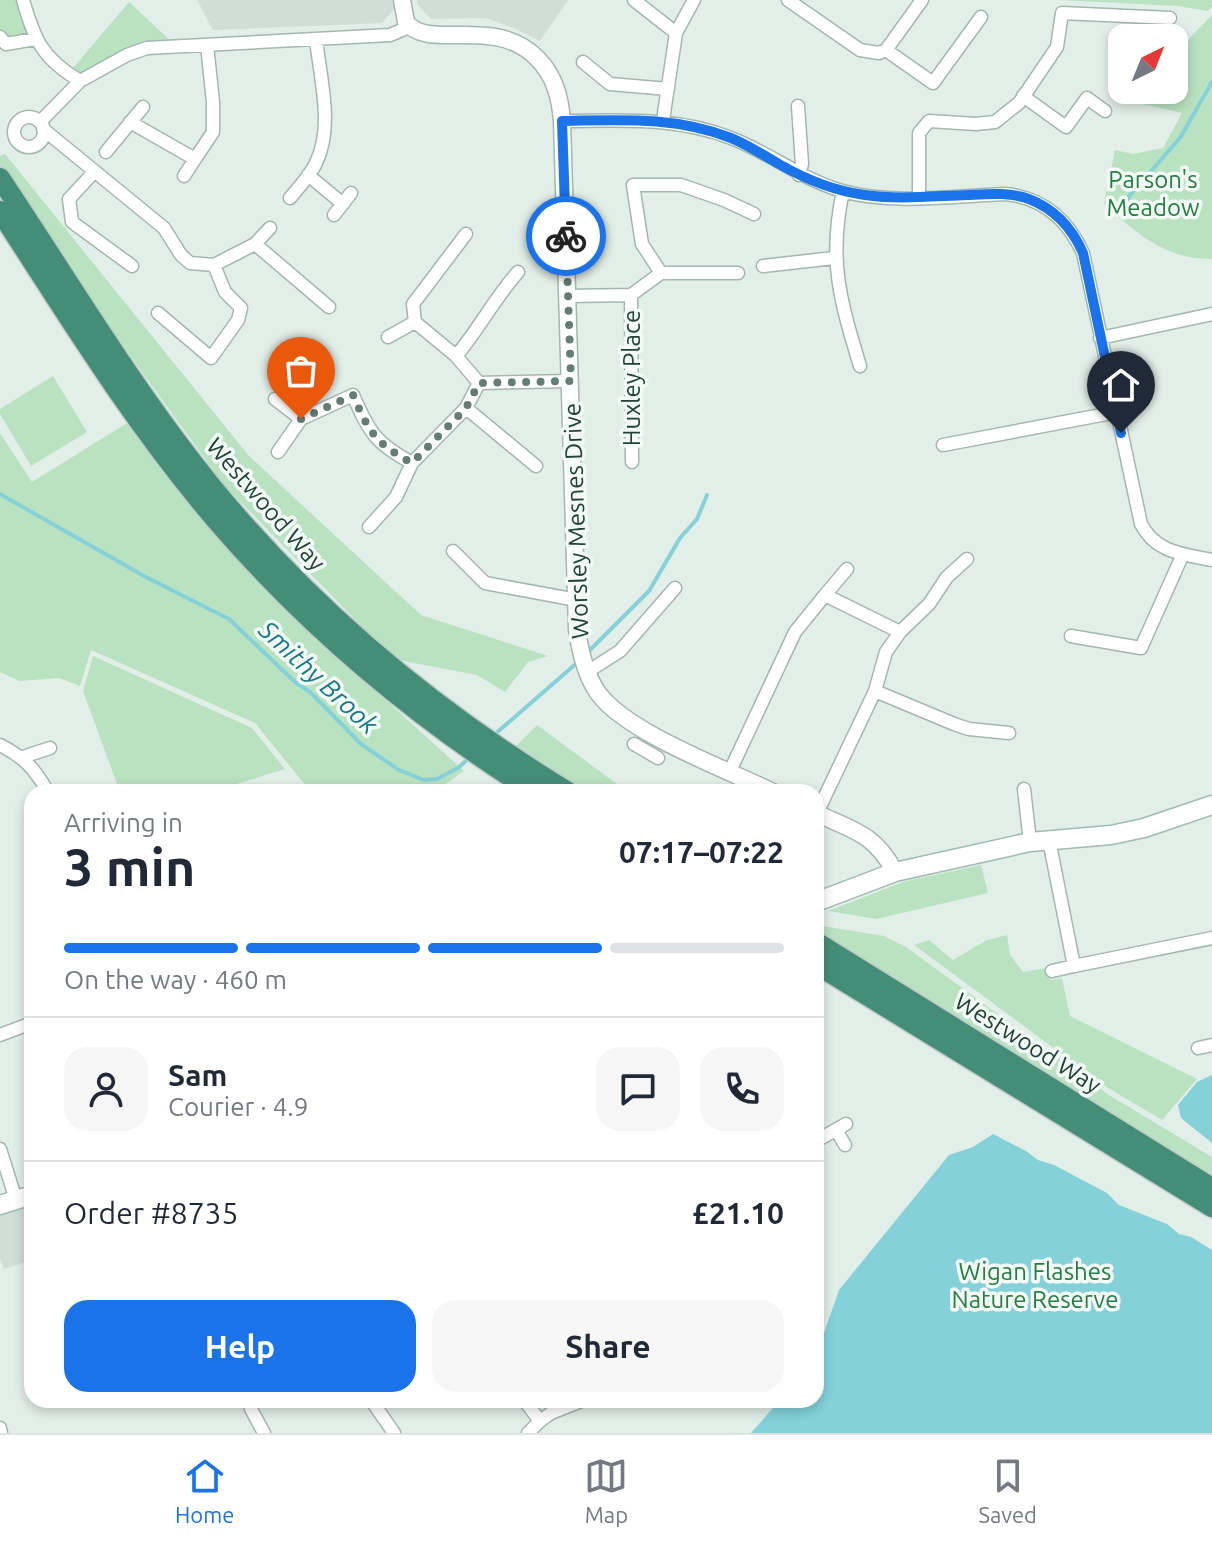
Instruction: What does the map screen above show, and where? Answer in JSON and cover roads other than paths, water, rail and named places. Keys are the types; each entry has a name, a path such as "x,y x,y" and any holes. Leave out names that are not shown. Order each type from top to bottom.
{"highway":[{"name":"Westwood Way","path":"0,178 181,447 227,505 331,614 420,691 461,732"},
{"name":"Westwood Way","path":"0,211 136,415 215,519 324,633 408,704 461,732 497,758 525,784"},
{"name":"Westwood Way","path":"497,758 551,784"},
{"name":"Westwood Way","path":"824,947 1212,1188"},
{"name":"Westwood Way","path":"824,969 1212,1207"}],"main road":[{"path":"824,899 895,872 1030,842 1133,830 1212,805"}],"street":[{"path":"23,0 35,39 61,69 80,81"},
{"path":"402,0 403,15 409,27"},
{"path":"634,0 676,33"},
{"path":"663,120 676,33 694,0"},
{"path":"788,0 860,50 879,53 886,50 922,0"},
{"path":"919,197 919,133 929,121 995,122 1023,96 1057,47 1062,13 1170,18"},
{"path":"886,50 933,83 981,17"},
{"name":"Worsley Mesnes Drive","path":"94,172 42,126 80,81 127,55 147,48 174,44 390,35 409,27 428,35 494,35 521,45 535,56 552,77 562,121 577,600 584,662 610,707 631,723 757,784"},
{"path":"0,37 6,44 35,39"},
{"path":"290,198 320,153 325,124 316,39"},
{"path":"184,176 213,132 207,45"},
{"path":"583,62 610,84 668,89"},
{"path":"1023,96 1066,127 1087,98 1105,111"},
{"path":"798,106 802,164 799,175"},
{"path":"106,152 143,107"},
{"path":"562,121 663,120 734,139 799,175 843,191 889,197 1006,194 1025,197 1050,209 1069,228 1083,253 1141,524 1155,543 1165,550 1212,560"},
{"path":"130,122 195,159"},
{"path":"132,266 72,222 69,199 94,172 164,228 181,255 190,263 214,265 255,244 270,228"},
{"path":"308,175 347,198 334,215"},
{"path":"661,273 642,244 633,185 681,185 754,214"},
{"path":"843,191 834,258 844,314 860,366"},
{"path":"466,234 413,304 415,322 456,356 479,383"},
{"path":"255,244 329,307"},
{"path":"763,266 834,258"},
{"path":"158,313 211,358 238,320 241,308 225,292 214,265"},
{"path":"456,356 476,332 496,297 518,272"},
{"path":"568,296 631,295 661,273 738,273"},
{"name":"Huxley Place","path":"631,295 632,462"},
{"path":"1100,338 1212,314"},
{"path":"388,337 415,322"},
{"path":"479,383 571,381"},
{"path":"369,527 396,497 412,463 466,408 479,383"},
{"path":"278,452 301,419 353,395 369,431 388,450 412,463"},
{"path":"275,399 301,419"},
{"path":"466,408 536,466"},
{"path":"943,445 1117,412"},
{"path":"453,551 485,583 577,600"},
{"path":"1071,636 1141,648 1183,554"},
{"path":"824,796 875,691 882,662 900,632 929,604 952,571 967,559"},
{"path":"730,771 795,632 847,569"},
{"path":"584,662 620,651 675,588"},
{"path":"825,595 900,632"},
{"path":"875,691 954,724 988,725 1009,733"},
{"path":"634,744 654,756 658,737"},
{"path":"0,745 23,757 44,784"},
{"path":"23,757 50,748"},
{"path":"1024,789 1030,842"},
{"path":"824,817 870,838 885,854 895,872"},
{"path":"1049,840 1074,966"},
{"path":"1052,971 1212,938"},
{"path":"0,1035 24,1026"},
{"path":"1198,1048 1212,1045"},
{"path":"824,1137 841,1127 845,1145"},
{"path":"0,1149 16,1200"},
{"path":"377,1408 394,1433"},
{"path":"530,1408 540,1421"},
{"path":"528,1433 551,1413 564,1408"},
{"path":"251,1409 264,1433"}],"water":[{"path":"1212,1075 1212,1143 1181,1118 1178,1105 1197,1082"},
{"name":"Wigan Flashes Nature Reserve","path":"993,1134 1038,1160 1107,1193 1119,1205 1167,1224 1179,1234 1191,1237 1212,1250 1212,1433 751,1433 773,1408 824,1408 824,1333 839,1290 949,1155 973,1147"}],"waterway":[{"name":"Smithy Brook","path":"1118,214 1130,195 1180,138 1212,82"},
{"name":"Smithy Brook","path":"0,494 144,576 229,619 295,682 310,692 361,744 399,770 424,780 437,779 458,768 470,757"},
{"name":"Smithy Brook","path":"587,653 649,591 680,538 697,519 707,495"},
{"name":"Smithy Brook","path":"494,735 578,662"}],"park label":[{"name":"Parson's Meadow","path":"1153,193"}]}
